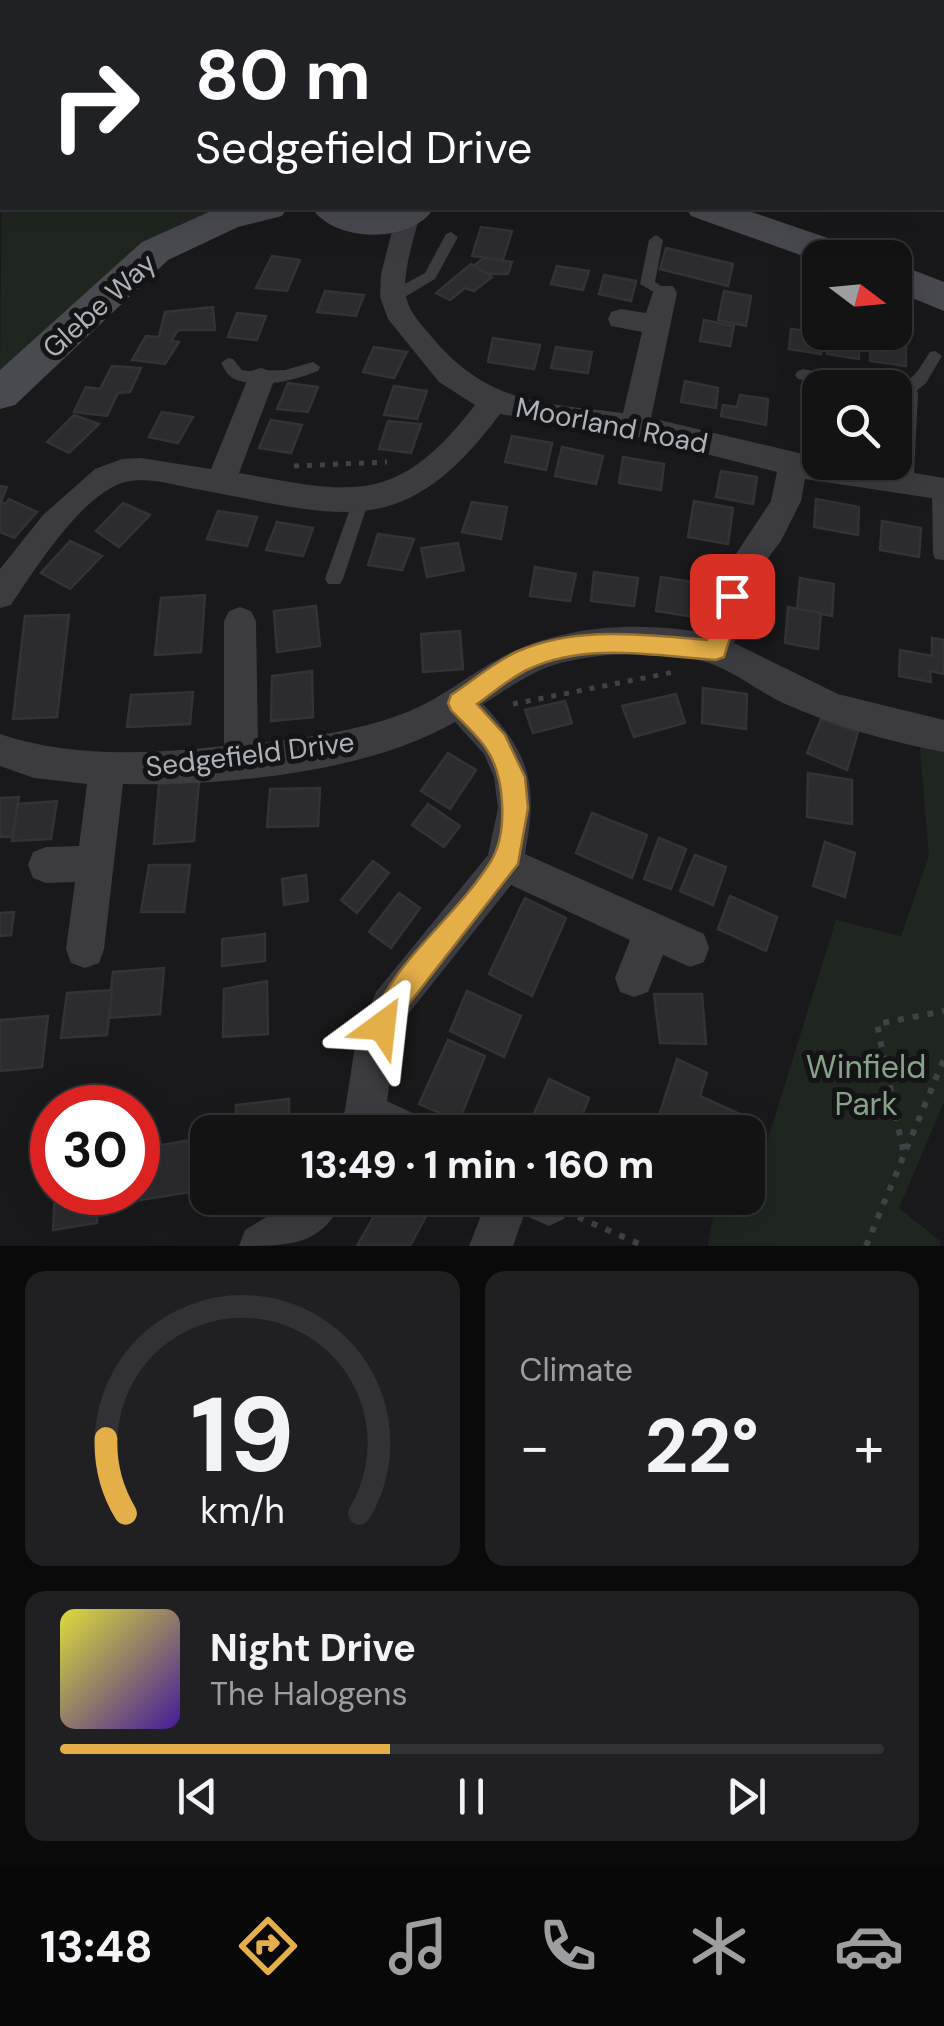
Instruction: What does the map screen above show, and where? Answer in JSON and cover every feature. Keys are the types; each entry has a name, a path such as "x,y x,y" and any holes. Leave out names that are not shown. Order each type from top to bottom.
{"street":[{"name":"Glebe Way","path":"0,394 155,251 228,218 262,210"},
{"name":"Glebe Way","path":"279,210 344,215 412,211"},
{"path":"710,210 802,242"},
{"path":"394,285 412,211"},
{"name":"Moorland Road","path":"344,215 394,285 401,319 427,354 450,376 493,402 541,414 634,426 793,465 940,489"},
{"path":"912,283 944,297"},
{"path":"634,426 664,293"},
{"path":"621,319 658,325"},
{"path":"220,399 255,391"},
{"path":"221,482 255,391"},
{"path":"0,595 24,559 67,512 94,486 120,471 154,471 325,502 360,504 402,492 439,467 471,435 493,402"},
{"path":"716,650 748,560 770,532 786,500 793,465"},
{"path":"240,621 241,759"},
{"name":"Sedgefield Drive","path":"0,750 16,760 107,769 241,759 353,745 466,710 522,660 578,645 620,643 716,650 780,686 908,731 944,736"},
{"path":"362,1115 375,1046 390,1006 505,864 516,808 512,777 496,742 466,710"},
{"path":"86,949 107,769"},
{"path":"46,865 96,863"},
{"path":"505,864 690,948"},
{"path":"634,978 652,931"},
{"path":"262,1246 310,1215"},
{"path":"491,1246 518,1215"}],"lane":[{"path":"394,285 430,276 450,237"},
{"path":"656,240 646,284 664,293"},
{"path":"912,385 921,379 935,356"},
{"path":"228,363 255,391 313,367"},
{"path":"940,489 940,554"},
{"path":"334,579 360,504"}],"path":[{"path":"284,467 393,462"},
{"path":"466,710 695,668 716,650"},
{"path":"904,1154 877,1024 944,1011"},
{"path":"866,1246 944,1059"},
{"path":"568,1215 644,1246"}],"green space":[{"path":"2,210 226,210 143,245 0,371"},
{"name":"Winfield Park","path":"920,748 944,750 944,1102 899,1208 940,1241 940,1246 708,1246 713,1215 765,1215 765,1148 836,920 901,936 929,856"}],"building":[{"path":"481,227 512,231 503,260 472,256"},
{"path":"666,248 733,264 728,286 660,269"},
{"path":"272,256 300,260 287,291 256,288"},
{"path":"484,258 512,262 508,274 488,274 473,266"},
{"path":"471,264 492,277 474,291 465,288 450,300 436,293"},
{"path":"557,266 589,271 583,290 551,284"},
{"path":"604,275 636,281 631,301 599,294"},
{"path":"325,291 364,295 356,316 317,312"},
{"path":"724,291 751,296 746,326 718,320"},
{"path":"213,307 215,330 178,330 171,341 179,342 165,364 132,360 146,336 159,337 165,312"},
{"path":"237,313 266,316 257,340 228,337"},
{"path":"704,320 734,326 730,346 700,341"},
{"path":"791,329 802,330 802,350 821,350 821,354 789,349"},
{"path":"493,338 540,345 534,369 488,362"},
{"path":"374,347 407,352 394,378 363,372"},
{"path":"556,347 592,352 588,373 551,368"},
{"path":"827,350 859,350 859,359 827,354"},
{"path":"870,350 906,350 906,366 870,361"},
{"path":"112,366 141,368 130,392 118,393 107,416 74,412 86,387 100,389"},
{"path":"685,381 718,388 716,408 681,402"},
{"path":"288,383 318,387 308,412 277,409"},
{"path":"394,386 427,391 417,419 384,415"},
{"path":"740,395 768,399 766,425 721,416 723,405 737,407"},
{"path":"162,412 193,417 178,443 149,437"},
{"path":"74,415 99,424 69,453 47,442"},
{"path":"271,420 302,425 291,453 259,448"},
{"path":"388,421 421,424 411,453 379,449"},
{"path":"512,436 552,443 546,470 505,462"},
{"path":"562,447 603,456 596,484 555,476"},
{"path":"623,457 664,464 661,490 619,483"},
{"path":"721,471 757,477 753,504 716,497"},
{"path":"0,486 7,487 1,502 6,504 9,499 37,512 14,538 0,532"},
{"path":"816,499 859,507 858,535 814,527"},
{"path":"694,501 733,508 728,544 688,537"},
{"path":"472,502 507,507 501,539 462,532"},
{"path":"123,503 150,515 119,547 96,531"},
{"path":"218,511 257,517 247,546 207,539"},
{"path":"882,521 921,528 919,557 880,550"},
{"path":"277,522 313,528 303,556 266,550"},
{"path":"378,534 414,539 402,570 368,565"},
{"path":"70,541 102,556 70,589 41,573"},
{"path":"458,543 464,570 427,577 421,548"},
{"path":"535,567 576,574 570,601 530,596"},
{"path":"594,572 638,578 634,606 591,601"},
{"path":"661,577 699,583 695,617 656,611"},
{"path":"800,578 834,584 832,616 797,609"},
{"path":"205,595 201,652 155,655 161,598"},
{"path":"316,606 320,646 277,652 274,611"},
{"path":"788,607 821,613 818,649 785,643"},
{"path":"69,615 57,717 13,719 25,616"},
{"path":"460,631 463,669 423,672 421,634"},
{"path":"932,638 944,640 944,674 930,671 931,682 899,676 900,650 932,656"},
{"path":"312,671 313,717 271,721 272,676"},
{"path":"703,688 747,694 746,729 702,723"},
{"path":"193,692 190,724 127,727 131,695"},
{"path":"676,694 685,723 634,737 622,706"},
{"path":"565,701 572,723 533,733 525,710"},
{"path":"821,719 858,732 847,770 807,753"},
{"path":"448,753 476,770 450,809 421,791"},
{"path":"808,773 852,780 852,824 807,817"},
{"path":"199,781 194,841 154,844 159,784"},
{"path":"320,788 318,826 267,827 270,789"},
{"path":"19,797 12,837 0,837 0,798"},
{"path":"57,801 51,839 12,841 18,804"},
{"path":"428,804 460,826 444,847 412,825"},
{"path":"592,813 647,835 632,878 576,853"},
{"path":"659,838 686,849 671,889 644,879"},
{"path":"825,842 855,853 845,897 813,886"},
{"path":"695,855 726,867 713,905 680,891"},
{"path":"373,861 389,873 357,913 341,900"},
{"path":"149,865 190,865 184,912 141,912"},
{"path":"306,875 308,901 284,905 282,879"},
{"path":"399,893 420,908 391,948 369,932"},
{"path":"730,896 777,917 766,951 718,929"},
{"path":"525,898 566,918 532,996 489,974"},
{"path":"14,912 11,935 0,936 0,913"},
{"path":"265,934 265,961 222,966 222,939"},
{"path":"164,968 160,1014 108,1018 113,972"},
{"path":"267,981 268,1034 223,1037 224,989"},
{"path":"112,990 107,1035 61,1038 67,993"},
{"path":"467,991 521,1016 504,1057 450,1031"},
{"path":"654,994 702,994 706,1044 660,1043"},
{"path":"48,1016 42,1067 0,1071 0,1020"},
{"path":"448,1040 485,1056 461,1115 445,1115 419,1104"},
{"path":"677,1059 707,1073 700,1096 742,1115 659,1115"},
{"path":"549,1079 589,1098 582,1115 533,1115"},
{"path":"289,1099 289,1115 236,1115 236,1105"},
{"path":"190,1140 190,1192 160,1197 160,1145"},
{"path":"54,1215 97,1215 97,1223 53,1230"},
{"path":"374,1215 425,1218 410,1246 357,1246"}],"route":[{"path":"382,1026 390,1006 457,918 505,864 516,808 512,777 496,742 460,703 522,660 578,645 620,643 716,650 732,596"}]}
